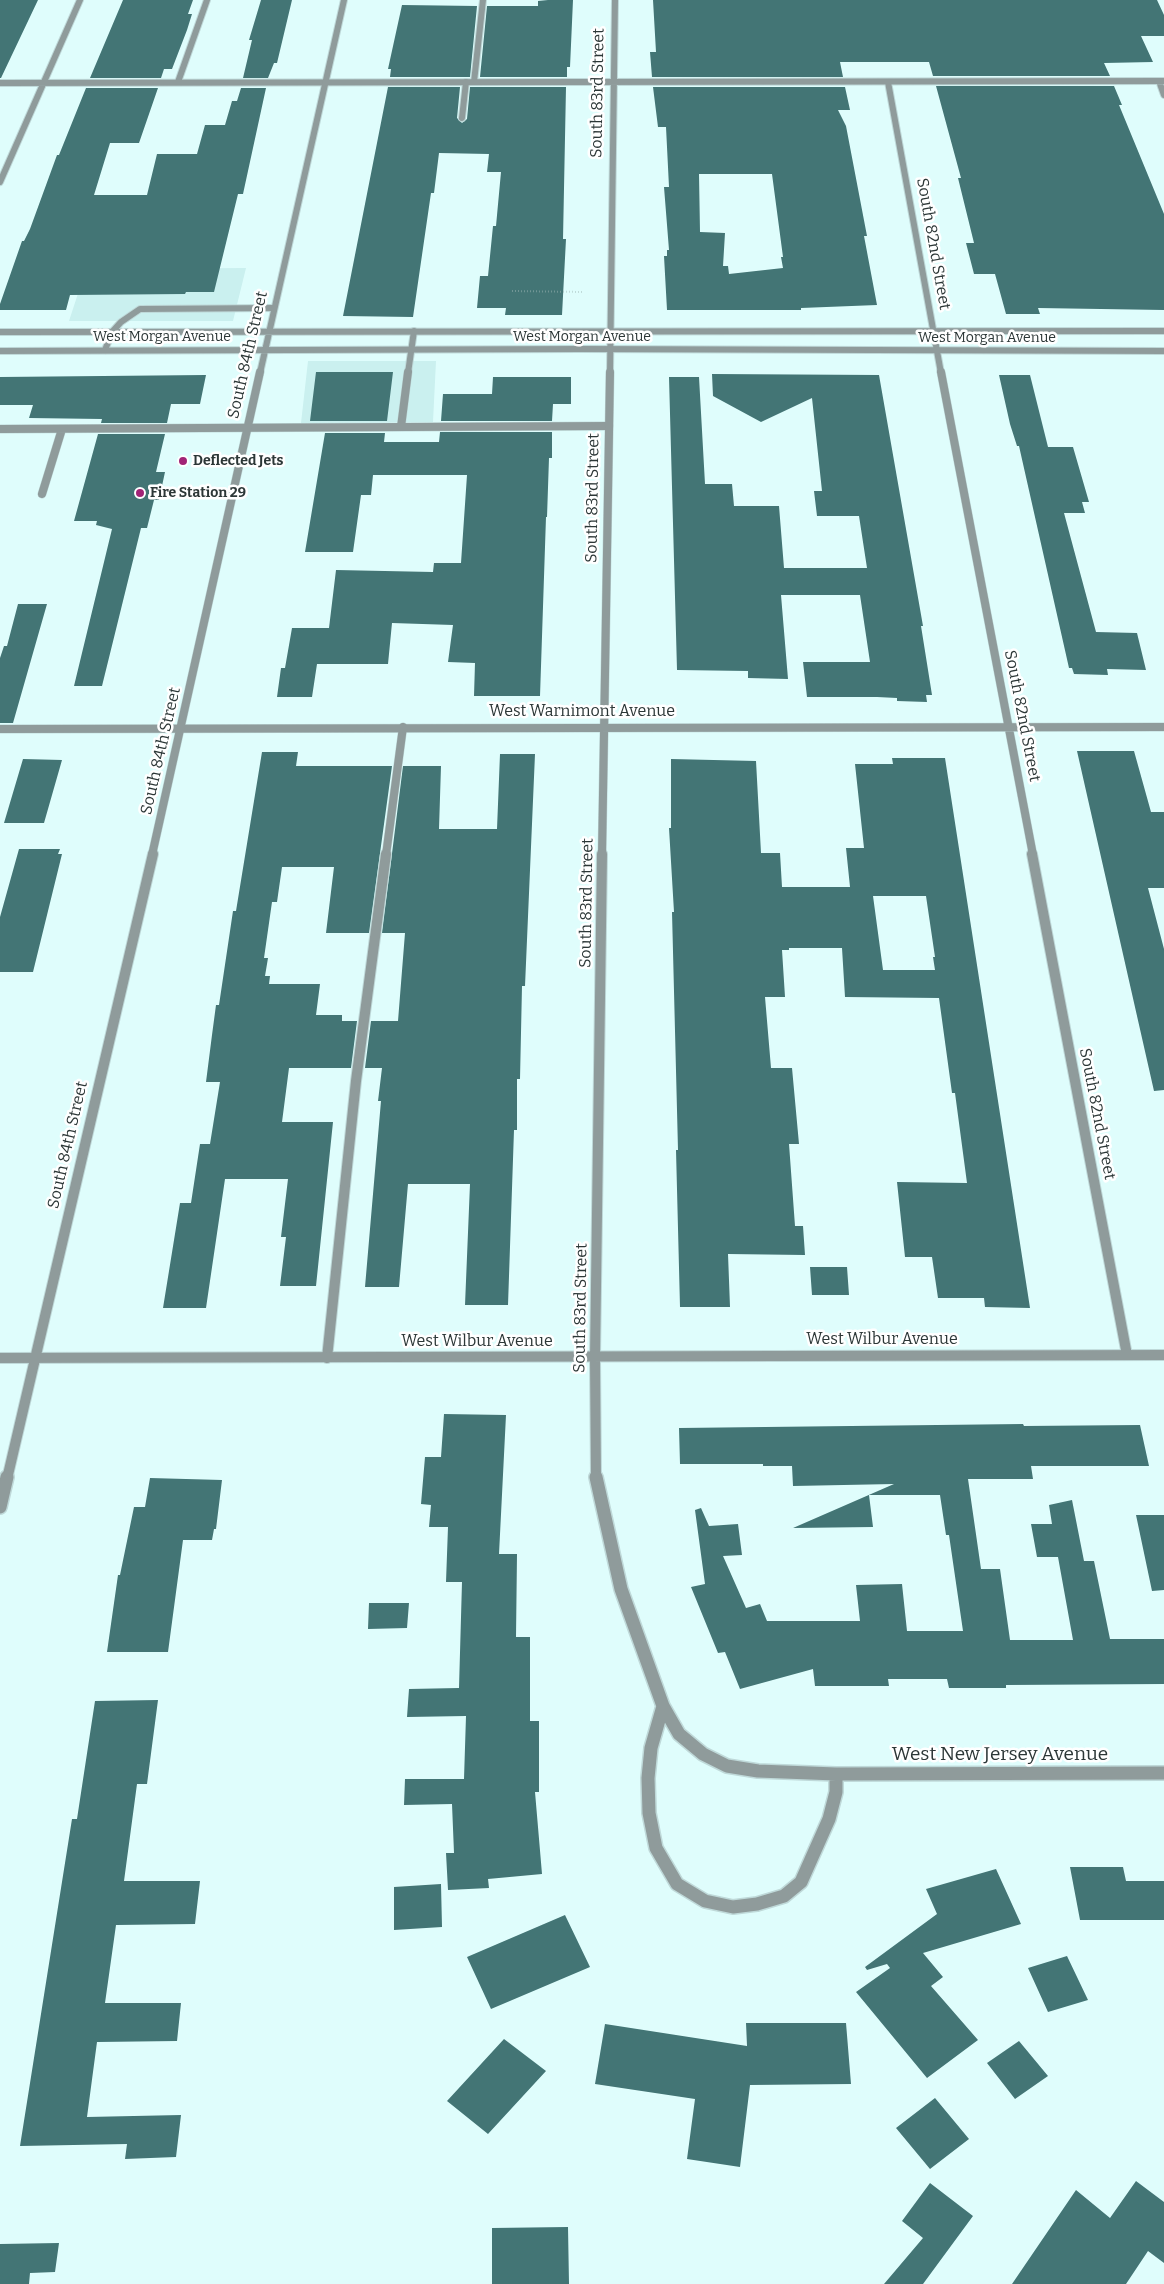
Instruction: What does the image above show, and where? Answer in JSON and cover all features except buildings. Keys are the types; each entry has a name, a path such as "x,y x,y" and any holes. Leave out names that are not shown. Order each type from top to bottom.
{"street":[{"path":"0,182 80,0"},
{"path":"178,82 207,0"},
{"name":"South 84th Street","path":"0,1507 182,728 344,0"},
{"path":"474,82 483,0"},
{"name":"South 83rd Street","path":"615,0 595,1358 596,1476 621,1589 663,1706 679,1734 703,1754 727,1766"},
{"path":"0,83 1161,81 1164,95"},
{"path":"462,118 466,82"},
{"name":"South 82nd Street","path":"888,82 1127,1355"},
{"path":"105,350 112,332 121,322 140,309 274,308"},
{"name":"West Morgan Avenue","path":"0,332 1164,330"},
{"path":"401,428 414,331"},
{"name":"West Morgan Avenue","path":"0,351 610,349 1164,351"},
{"path":"0,429 609,426"},
{"path":"42,494 62,429"},
{"path":"327,1358 356,1081 402,727"},
{"name":"West Warnimont Avenue","path":"0,729 1164,727"},
{"name":"West Wilbur Avenue","path":"0,1358 595,1358 1164,1355"},
{"path":"663,1706 651,1748 648,1778 649,1813 656,1848 677,1884 704,1902 733,1907 756,1904 784,1896 801,1882 829,1819 836,1792 836,1774"},
{"name":"West New Jersey Avenue","path":"727,1766 758,1771 836,1774 1164,1773"}],"path":[{"path":"512,291 583,292"}],"shaded area":[{"path":"246,268 233,321 69,321 86,269"},
{"path":"308,361 436,361 433,422 301,423"}],"place":[{"name":"Deflected Jets","path":"183,461"},
{"name":"Fire Station 29","path":"140,493"}]}
